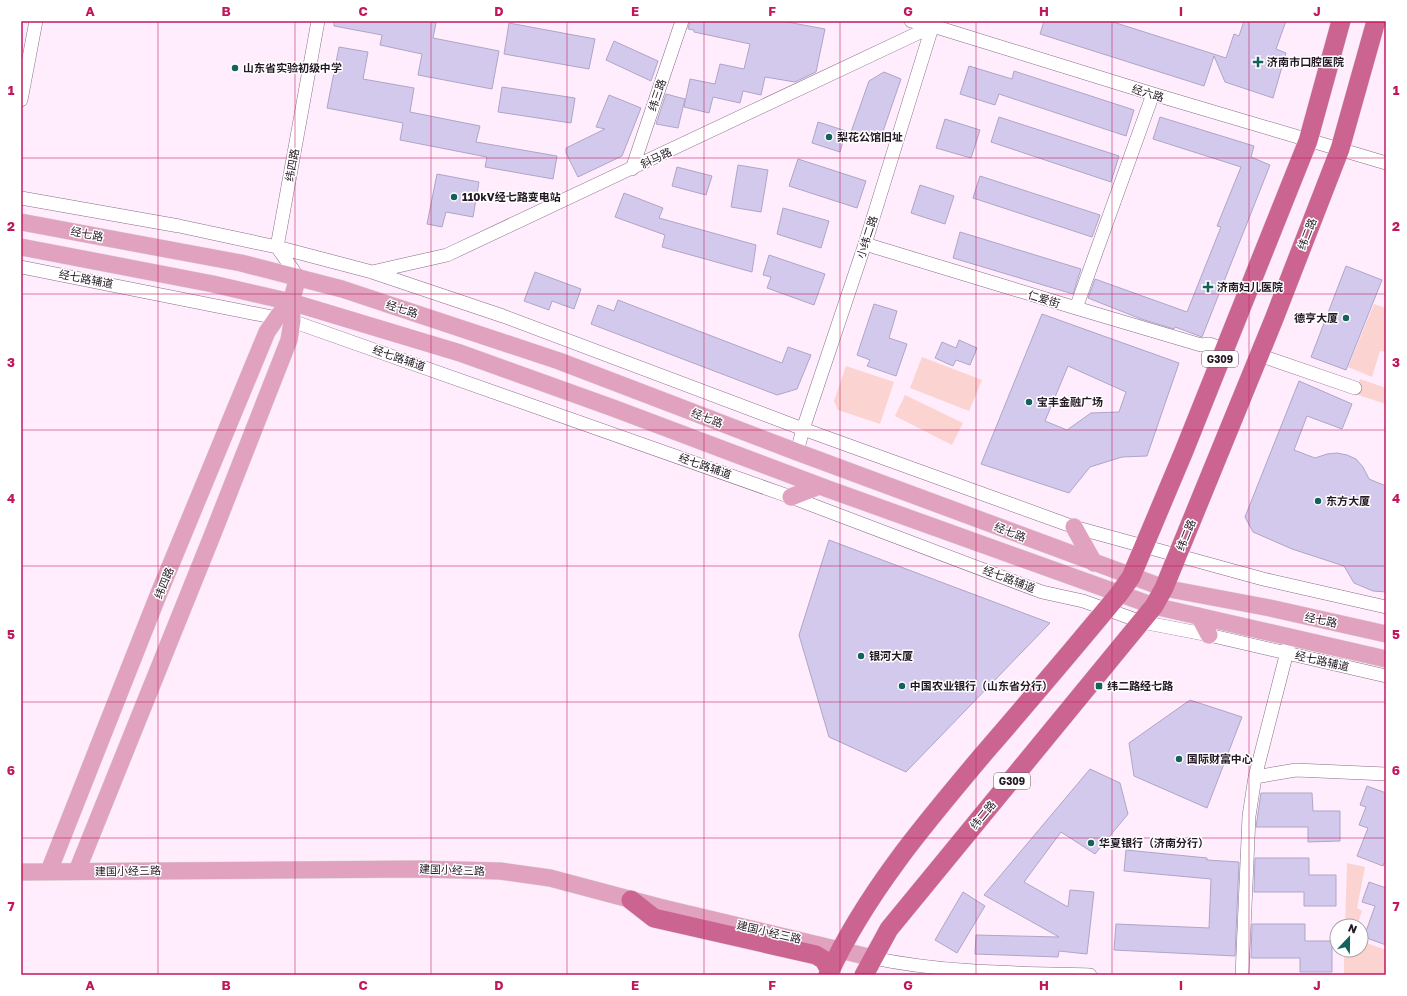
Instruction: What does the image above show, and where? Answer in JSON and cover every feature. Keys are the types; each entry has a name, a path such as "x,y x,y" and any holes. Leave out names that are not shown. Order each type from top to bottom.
{"highway":[{"name":"G309","path":"829,973 840,949 860,913 922,826 1106,610 1131,577 1308,141 1341,21"},
{"name":"纬二路","path":"864,975 889,929 1142,622 1154,606 1164,588 1259,355 1340,149 1376,21"},
{"path":"631,900 654,918 678,918 816,955 824,960 829,973"}],"main road":[{"name":"经七路","path":"21,222 241,263 342,289 559,361 797,452 1164,588 1270,608 1386,634"},
{"name":"经七路","path":"21,247 213,284 291,302 460,353 613,408 819,486 1154,606 1199,616 1289,645 1386,659"},
{"path":"77,871 288,340 285,318 298,277"},
{"name":"纬四路","path":"49,871 159,593 267,332 285,318"},
{"path":"791,497 819,486"},
{"path":"1074,527 1094,563"},
{"path":"1199,616 1209,635"},
{"name":"建国小经三路","path":"21,872 416,869 500,872 550,878 631,900"},
{"name":"建国小经三路","path":"678,918 840,949 873,958"}],"street":[{"path":"21,100 36,21"},
{"name":"纬四路","path":"277,247 318,21"},
{"name":"纬三路","path":"632,169 682,21"},
{"name":"经六路","path":"911,21 934,23 1152,94 1386,163"},
{"name":"斜马路","path":"372,272 447,255 632,169 934,23"},
{"name":"小纬二路","path":"797,452 803,429 865,244 934,23"},
{"path":"1076,308 1152,94"},
{"path":"21,198 179,226 277,247 372,272 503,316 803,429 1074,527 1144,545 1177,556 1263,579 1386,607"},
{"name":"仁爱街","path":"865,244 1076,308 1201,344 1209,344 1224,349"},
{"path":"277,247 298,277"},
{"name":"经七路辅道","path":"21,267 285,318 791,497 1042,592 1083,601 1142,622 1209,635 1289,645 1386,676"},
{"path":"1259,355 1355,388"},
{"path":"1242,975 1249,816 1255,777 1289,645"},
{"path":"1255,777 1296,770 1386,774"},
{"path":"873,958 914,966 946,969 1090,975"}],"shaded area":[{"path":"1374,304 1386,308 1386,335 1384,341 1386,341 1386,352 1380,351 1372,377 1348,367"},
{"path":"922,357 982,380 969,411 910,388"},
{"path":"846,366 894,382 880,424 838,410 834,401"},
{"path":"1360,379 1386,388 1386,404 1355,394"},
{"path":"905,395 963,423 952,445 895,416"},
{"path":"1347,863 1365,867 1357,908 1362,911 1360,918 1345,918"},
{"path":"1369,944 1386,950 1386,975 1344,975 1344,958 1369,958"}],"building":[{"path":"334,21 428,21 436,23 433,38 499,51 492,89 418,75 422,54 380,45 382,35 334,26"},
{"path":"690,21 782,21 825,29 816,72 795,82 765,77 761,95 743,91 740,103 713,97 709,113 684,107 690,79 715,84 720,64 744,69 750,44 694,32 694,30 688,29"},
{"path":"1044,21 1110,21 1226,58 1234,34 1239,36 1244,21 1286,21 1276,49 1286,53 1273,98 1225,82 1214,56 1204,86 1040,34"},
{"path":"509,23 595,39 589,69 504,54"},
{"path":"614,41 658,61 651,81 606,60"},
{"path":"339,47 368,52 363,79 414,88 410,112 480,126 476,142 557,156 553,179 485,167 487,157 400,140 403,123 327,108"},
{"path":"969,66 1012,79 1014,71 1134,110 1126,136 999,94 995,105 960,94"},
{"path":"884,72 901,79 879,143 851,132 869,81"},
{"path":"502,87 575,98 571,123 498,112"},
{"path":"666,94 685,99 678,128 656,124"},
{"path":"609,95 641,108 622,156 578,177 566,153 566,148 605,129 596,127"},
{"path":"999,117 1119,156 1111,182 991,142"},
{"path":"1160,117 1254,146 1251,157 1270,165 1202,337 1175,327 1174,329 1141,319 1088,298 1095,279 1187,312 1221,227 1217,226 1241,167 1153,139"},
{"path":"945,119 980,130 971,158 936,148"},
{"name":"梨花公馆旧址","path":"818,122 846,131 840,152 812,143"},
{"path":"798,159 866,181 857,208 789,186"},
{"path":"738,165 768,170 761,212 731,207"},
{"path":"677,167 712,176 706,195 672,186"},
{"name":"110kV经七路变电站","path":"437,174 479,182 473,217 446,212 442,227 427,224"},
{"path":"980,176 1100,215 1092,237 973,198"},
{"path":"920,185 954,196 945,224 911,213"},
{"path":"624,193 663,208 659,218 756,245 752,272 662,247 665,235 615,217"},
{"path":"783,208 829,221 821,248 777,234"},
{"path":"960,232 1081,269 1073,294 953,258"},
{"path":"769,255 825,274 814,305 767,288 771,277 763,275"},
{"name":"德亨大厦","path":"1346,266 1382,280 1346,370 1311,357"},
{"path":"535,272 581,289 574,309 552,301 549,310 524,301"},
{"path":"618,300 782,363 788,347 811,355 797,389 777,395 591,324 598,305 614,311"},
{"path":"874,304 897,311 889,338 907,344 896,376 867,366 870,360 857,355"},
{"name":"宝丰金融广场","path":"1042,314 1179,363 1147,456 1122,457 1090,467 1069,493 981,464","holes":["1068,366 1126,392 1119,412 1091,413 1067,430 1045,421"]},
{"path":"959,340 977,348 970,365 956,360 953,366 935,358 942,342 956,348"},
{"name":"东方大厦","path":"1299,381 1352,404 1342,429 1307,416 1294,450 1315,458 1327,454 1337,453 1347,455 1356,459 1363,467 1369,479 1386,486 1386,592 1373,591 1354,583 1344,566 1292,549 1253,532 1245,517"},
{"name":"中国农业银行（山东省分行）","path":"829,540 1050,623 906,772 829,737 799,635"},
{"name":"国际财富中心","path":"1190,700 1242,717 1207,808 1134,776 1129,743"},
{"name":"华夏银行（济南分行）","path":"1090,769 1120,783 1128,814 1095,854 1061,832 1024,882 1068,907 1070,890 1094,892 1087,954 1059,951 1058,957 975,954 976,935 1059,937 984,895"},
{"path":"1367,786 1386,793 1386,858 1383,866 1357,856 1368,828 1359,825 1366,807 1360,805"},
{"path":"1261,793 1312,793 1313,811 1340,811 1340,841 1308,842 1308,827 1256,827"},
{"path":"1126,850 1207,858 1207,860 1239,862 1235,956 1114,950 1116,924 1209,928 1211,879 1124,871"},
{"path":"1255,858 1309,858 1309,875 1336,875 1336,906 1304,906 1304,892 1254,892"},
{"path":"1369,882 1386,888 1386,945 1369,939 1369,923 1375,906 1362,902"},
{"path":"963,892 985,906 957,953 935,940"},
{"path":"1252,924 1305,924 1305,941 1329,941 1329,958 1332,958 1332,972 1300,972 1300,958 1251,958"}],"place":[{"name":"济南市口腔医院","path":"1258,62"},
{"name":"山东省实验初级中学","path":"235,68"},
{"name":"梨花公馆旧址","path":"829,137"},
{"name":"110kV经七路变电站","path":"454,197"},
{"name":"济南妇儿医院","path":"1208,287"},
{"name":"德亨大厦","path":"1346,318"},
{"name":"宝丰金融广场","path":"1029,402"},
{"name":"东方大厦","path":"1318,501"},
{"name":"银河大厦","path":"861,656"},
{"name":"中国农业银行（山东省分行）","path":"902,686"},
{"name":"纬二路经七路","path":"1099,686"},
{"name":"国际财富中心","path":"1179,759"},
{"name":"华夏银行（济南分行）","path":"1091,843"}]}
